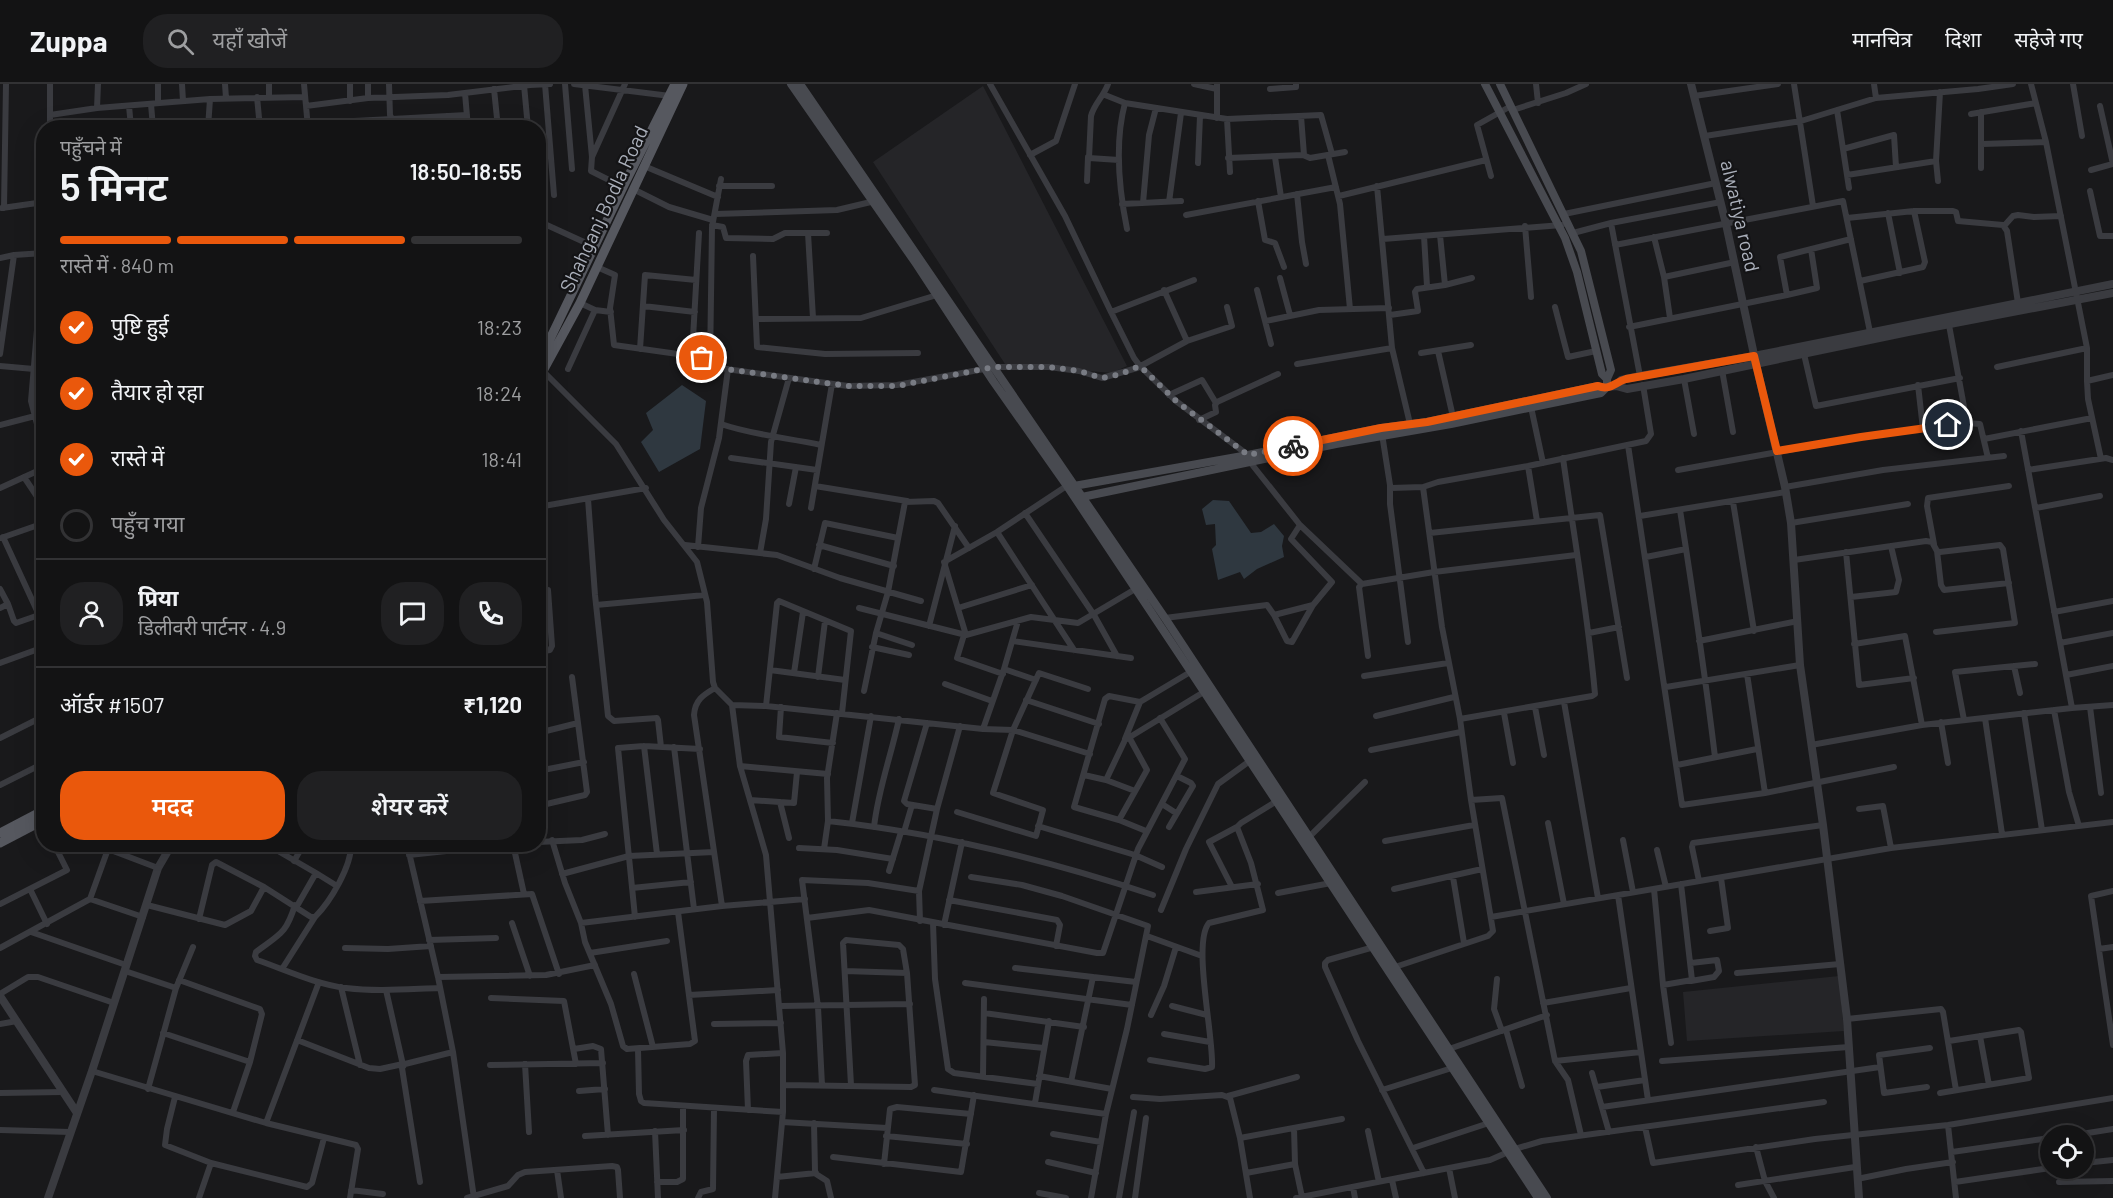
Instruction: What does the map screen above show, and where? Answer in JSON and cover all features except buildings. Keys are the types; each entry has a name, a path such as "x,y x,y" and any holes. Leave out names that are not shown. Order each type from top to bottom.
{"main road":[{"name":"Shahganj Bodla Road","path":"628,188 644,166 673,97 675,84"},
{"name":"Shahganj Bodla Road","path":"546,362 580,303 597,267 628,188 673,97 683,84"},
{"path":"791,84 876,201 1071,485 1280,800 1331,883 1452,1068 1546,1198"},
{"path":"800,84 937,295 990,368"},
{"path":"1485,84 1565,238 1577,272 1602,374 1608,385"},
{"path":"1082,497 1249,458 1601,393 1608,385 1611,370 1581,251 1500,84"},
{"name":"Shahganj Bodla Road","path":"546,359 596,247 616,214"},
{"path":"1585,305 1594,302"},
{"path":"1411,428 1608,385"},
{"path":"1071,485 1249,458"},
{"path":"1071,485 1082,497 1139,587 1165,618 1194,670"},
{"path":"1280,800 1309,837 1449,1049 1492,1122"},
{"path":"0,833 36,820"},
{"path":"0,843 36,822"},
{"path":"1512,1151 1538,1198"}],"street":[{"path":"6,84 2,208 36,203"},
{"path":"50,84 50,120"},
{"path":"97,108 98,84"},
{"path":"154,120 158,84"},
{"path":"182,84 183,101"},
{"path":"225,84 226,98"},
{"path":"269,84 270,97"},
{"path":"304,84 307,120"},
{"path":"350,84 350,101"},
{"path":"368,84 368,98"},
{"path":"389,84 392,119"},
{"path":"474,84 476,92"},
{"path":"545,84 554,195"},
{"path":"306,106 368,98 390,99 476,92 503,86 550,84"},
{"path":"565,84 572,169"},
{"path":"574,84 625,87 673,97"},
{"path":"990,84 1065,216 1138,367 1199,420 1249,458 1300,525 1362,584"},
{"path":"1030,155 1056,140 1075,84"},
{"path":"1087,181 1092,111 1104,95 1108,84"},
{"path":"1194,84 1216,86 1217,118"},
{"path":"1270,89 1296,87 1296,84"},
{"path":"1536,84 1538,103"},
{"path":"1491,176 1477,125 1500,112 1538,103 1586,84"},
{"name":"alwatiya road","path":"1691,84 1706,136 1791,523 1800,665 1847,1019 1859,1198"},
{"path":"1694,96 1778,84"},
{"path":"1794,84 1814,206"},
{"path":"1874,84 1876,98"},
{"path":"1706,136 1801,121 1876,98 2013,84"},
{"path":"2031,84 2046,142 2087,348 2087,394 2101,459"},
{"path":"2073,84 2082,136"},
{"path":"524,85 527,120"},
{"path":"583,85 592,157 591,172 669,207 714,220 837,210 876,201"},
{"path":"592,157 625,87"},
{"path":"494,89 497,120"},
{"path":"1938,182 1936,161 1940,92"},
{"path":"465,93 467,120"},
{"path":"1104,95 1125,103 1227,119 1322,115 1343,221 1350,309"},
{"path":"257,97 259,120"},
{"path":"50,115 97,108 210,99 305,97"},
{"path":"209,120 210,99"},
{"path":"1125,103 1120,120 1119,160 1122,204 1127,229"},
{"path":"1971,114 2036,103"},
{"path":"129,106 130,120"},
{"path":"2091,170 2113,164 2100,106"},
{"path":"1143,203 1149,135 1156,108"},
{"path":"1838,110 1849,188"},
{"path":"1981,168 1982,112"},
{"path":"1168,202 1181,113"},
{"path":"379,120 467,115"},
{"path":"447,116 447,120"},
{"path":"1198,163 1200,116"},
{"path":"1300,116 1304,155"},
{"path":"1227,119 1230,172"},
{"path":"1843,149 1893,135 1896,167"},
{"path":"1982,144 2046,142"},
{"path":"1228,158 1304,155 1308,158 1346,152"},
{"path":"1088,157 1089,159 1119,160"},
{"path":"1275,157 1281,197"},
{"path":"1339,196 1486,160"},
{"path":"1847,175 1936,161"},
{"path":"644,166 717,197"},
{"path":"710,365 714,220 720,182 772,186"},
{"path":"1564,214 1716,183"},
{"path":"1377,186 1392,348 1411,428"},
{"path":"1186,215 1336,187"},
{"path":"2091,190 2100,236 2113,236"},
{"path":"1297,194 1306,264"},
{"path":"1122,204 1181,201"},
{"path":"1258,201 1265,240 1275,243 1284,267"},
{"path":"1615,245 1843,201 1870,332"},
{"path":"1383,239 1440,236 1525,226 1558,225 1571,228 1611,223 1721,202"},
{"path":"1847,218 1914,211 1955,212 1958,221 2004,226"},
{"path":"1860,281 1920,269 1924,264 1914,211"},
{"path":"1888,213 1900,273"},
{"path":"2004,226 2013,216 2018,215 2061,216"},
{"path":"714,220 723,227 726,238 773,239 783,233 827,233"},
{"path":"1611,223 1640,376"},
{"path":"546,224 596,247"},
{"path":"1525,226 1531,297"},
{"path":"2004,226 2007,231 2018,303"},
{"path":"692,356 699,233"},
{"path":"808,233 813,318"},
{"path":"1424,236 1427,286"},
{"path":"1440,236 1445,285"},
{"path":"1654,237 1664,277 1670,318"},
{"path":"1787,295 1780,257 1851,239"},
{"path":"1629,327 1817,288 1811,249"},
{"path":"0,258 36,254"},
{"path":"0,354 4,308 15,255"},
{"path":"753,256 757,347 825,354 918,353"},
{"path":"1664,277 1734,262"},
{"path":"597,267 615,275 611,312 614,345 699,357 710,365 728,369 848,386 897,386 990,368 1049,367 1079,371 1102,378 1138,367 1186,341 1232,326 1227,307"},
{"path":"640,349 645,275 696,280"},
{"path":"1280,278 1290,315"},
{"path":"1266,321 1319,310 1418,311 1416,290 1472,278"},
{"path":"1111,312 1194,280"},
{"path":"1608,385 1640,376 1804,354 1949,325 2076,296 2113,284"},
{"path":"0,288 10,285"},
{"path":"1164,290 1186,341"},
{"path":"1257,290 1271,344"},
{"path":"1608,385 1623,389 1684,379 1870,332 2018,303 2113,293"},
{"path":"756,319 866,318 937,295"},
{"path":"580,303 595,310 611,312"},
{"path":"643,306 694,312"},
{"path":"1554,307 1568,357 1596,351"},
{"path":"568,369 595,310"},
{"path":"1949,325 1967,423"},
{"path":"1421,353 1471,345"},
{"path":"1297,364 1392,348"},
{"path":"1997,367 2087,348"},
{"path":"1438,351 1453,417"},
{"path":"1804,354 1816,406 1960,378"},
{"path":"0,425 35,416 32,401 36,356"},
{"path":"0,366 34,369"},
{"path":"698,547 701,508 721,424 728,369"},
{"path":"1722,370 1733,432"},
{"path":"1216,403 1278,374"},
{"path":"2087,381 2113,375"},
{"path":"546,378 616,444 646,488 664,520 698,561 705,595 712,682 732,705 740,766 766,855 780,1006 784,1084 775,1198"},
{"path":"760,553 766,519 772,435 789,378"},
{"path":"1684,379 1694,434"},
{"path":"1169,395 1202,380 1216,403 1216,412 1199,420"},
{"path":"811,508 832,384"},
{"path":"1391,488 1423,487 1437,482 1528,466 1646,441 1651,434 1643,385"},
{"path":"1918,385 1923,429"},
{"path":"1531,407 1543,463"},
{"path":"1984,439 2092,418"},
{"path":"1678,470 1777,451 1967,423 1980,424 1988,458"},
{"path":"721,424 740,431 821,445"},
{"path":"2021,431 2072,708"},
{"path":"1382,432 1391,488 1390,501 1408,642"},
{"path":"1628,445 1684,806 1765,793 1894,767"},
{"path":"1640,516 1733,502 1883,470 2004,456"},
{"path":"731,458 817,470"},
{"path":"1460,719 1564,702 1595,694 1589,633 1563,458"},
{"path":"2028,470 2101,459 2113,460"},
{"path":"1528,466 1537,521"},
{"path":"789,504 796,467"},
{"path":"0,488 36,472"},
{"path":"24,477 36,495"},
{"path":"944,562 997,532 1071,485"},
{"path":"815,486 863,492 907,501 937,502 969,548"},
{"path":"2009,486 1928,498 1927,506 1941,585 1944,590 2009,583"},
{"path":"1395,967 1492,933 1470,800 1460,719 1448,663 1423,487"},
{"path":"546,506 646,488"},
{"path":"2036,508 2100,496"},
{"path":"588,499 608,717 614,721 657,718 661,747"},
{"path":"864,691 872,647 894,566 904,502 907,501"},
{"path":"1733,502 1754,630"},
{"path":"1791,523 1908,504"},
{"path":"1680,510 1697,611 1715,757"},
{"path":"1024,513 1094,615 1117,656"},
{"path":"1430,533 1598,514 1601,516 1627,678"},
{"path":"814,568 823,525 827,522 898,538"},
{"path":"1165,618 1267,605 1287,641 1292,642 1313,605 1332,582 1291,539 1300,525"},
{"path":"36,526 1,538 36,604"},
{"path":"929,626 955,526"},
{"path":"997,532 1074,650"},
{"path":"1794,560 1926,541 1935,548 2000,545 2003,549 2015,623 1936,632"},
{"path":"684,545 777,555 921,601"},
{"path":"819,545 894,566"},
{"path":"1851,597 1896,592 1899,580 1891,546"},
{"path":"1646,557 1686,549"},
{"path":"1846,552 1859,685 1914,678"},
{"path":"1362,584 1434,572 1576,555"},
{"path":"944,562 965,635 957,657 1036,680"},
{"path":"1362,584 1359,587 1368,656"},
{"path":"958,608 1032,585"},
{"path":"859,608 965,635 1031,617 1078,623 1139,587"},
{"path":"0,589 16,623 36,616"},
{"path":"546,651 550,650 552,646 548,590"},
{"path":"596,605 705,595"},
{"path":"766,706 777,603 780,601 851,631 845,680 828,774 828,821 824,849"},
{"path":"2054,612 2113,601"},
{"path":"0,608 8,604"},
{"path":"1274,615 1313,605"},
{"path":"794,673 803,612"},
{"path":"818,676 825,621"},
{"path":"983,729 1018,621"},
{"path":"1699,641 1797,621"},
{"path":"1589,633 1619,627"},
{"path":"876,633 912,645"},
{"path":"2060,643 2113,633"},
{"path":"1854,644 1905,636 1922,725"},
{"path":"1013,641 1131,658"},
{"path":"872,647 909,655"},
{"path":"0,663 36,650"},
{"path":"1364,676 1448,663"},
{"path":"1964,720 1954,672 2035,664"},
{"path":"1666,687 1800,665"},
{"path":"2014,666 2020,693"},
{"path":"2066,675 2113,666"},
{"path":"770,670 845,680"},
{"path":"1106,780 1127,738 1140,702 1194,670"},
{"path":"957,812 1036,836 1042,810 993,793 1013,730 1039,673 1088,689"},
{"path":"1747,674 1765,793"},
{"path":"546,804 586,794 588,789 572,677"},
{"path":"945,684 992,701"},
{"path":"715,688 700,698 694,708 722,906"},
{"path":"1127,738 1207,690"},
{"path":"1140,702 1107,696 1104,700 1074,807 1119,820 1146,831"},
{"path":"1376,716 1454,697"},
{"path":"1026,700 1099,724"},
{"path":"1564,702 1598,898"},
{"path":"732,705 781,707 983,729 1013,730 1090,754"},
{"path":"1811,745 1941,722 2113,705"},
{"path":"781,707 777,733 779,737 833,743"},
{"path":"1534,707 1544,754"},
{"path":"2090,707 2101,793"},
{"path":"2054,710 2069,792 2079,826"},
{"path":"1503,713 1513,763"},
{"path":"2024,713 2042,830"},
{"path":"852,823 871,716"},
{"path":"807,918 869,910 1097,954 1103,952 1135,855 1185,758 1160,718"},
{"path":"1985,718 2002,834"},
{"path":"874,827 878,798 892,751 898,719"},
{"path":"0,738 36,720"},
{"path":"1941,722 1948,763"},
{"path":"546,731 578,723"},
{"path":"927,723 904,800 906,803 937,809"},
{"path":"920,921 919,891 937,809 960,726"},
{"path":"1371,750 1461,732"},
{"path":"1119,820 1147,770 1127,738"},
{"path":"635,917 618,748 644,746 700,749"},
{"path":"644,746 657,855"},
{"path":"674,747 694,909"},
{"path":"1677,765 1757,749"},
{"path":"1161,910 1186,849 1218,784 1253,759"},
{"path":"546,769 584,762"},
{"path":"740,766 828,774"},
{"path":"0,785 36,767"},
{"path":"750,800 794,803 797,772"},
{"path":"1084,775 1106,780 1135,791"},
{"path":"1168,827 1192,786 1191,783 1177,776"},
{"path":"1309,837 1365,782"},
{"path":"1470,800 1502,797 1555,1061 1568,1080 1581,1135"},
{"path":"1232,887 1209,842 1280,800"},
{"path":"780,802 789,838"},
{"path":"890,871 912,804"},
{"path":"1162,804 1176,813"},
{"path":"1859,809 1883,806 1891,848"},
{"path":"828,821 962,842 1014,854 1154,895"},
{"path":"1491,917 1891,848 2113,822"},
{"path":"1548,823 1564,904"},
{"path":"1385,842 1474,825"},
{"path":"1699,881 1693,843 1823,825"},
{"path":"1038,826 1135,855 1162,867"},
{"path":"1150,1060 1208,1070 1213,1064 1202,956 1206,924 1263,910 1258,884 1237,827"},
{"path":"546,841 582,840 605,834"},
{"path":"552,840 581,923 585,942 611,1004 623,1046 627,1049 690,1044 695,1041 678,912"},
{"path":"1623,840 1633,892"},
{"path":"944,925 962,842"},
{"path":"799,848 824,849 893,859"},
{"path":"1657,850 1666,887"},
{"path":"0,904 67,870 58,852"},
{"path":"0,948 90,899 105,852"},
{"path":"119,852 158,868"},
{"path":"48,1198 158,868 167,852"},
{"path":"279,852 337,886"},
{"path":"294,861 299,852"},
{"path":"282,969 337,886 352,852"},
{"path":"408,852 453,1052 472,1197 508,1186 521,1173 617,1167 620,1198"},
{"path":"409,855 423,852"},
{"path":"514,852 524,894"},
{"path":"562,874 629,856 714,852"},
{"path":"199,919 214,863 219,862 311,917 315,917"},
{"path":"1394,889 1482,869"},
{"path":"316,873 296,906 286,929 255,954 257,960 341,987 386,990 440,988"},
{"path":"1453,876 1464,943"},
{"path":"970,877 1022,885 1115,914 1146,925 1148,929 1106,1114 1091,1198"},
{"path":"1710,931 1728,928 1721,878"},
{"path":"822,1085 818,1007 802,880 868,883 919,891"},
{"path":"632,888 691,882"},
{"path":"1278,893 1331,883"},
{"path":"1196,892 1258,884"},
{"path":"1681,884 1691,963 1691,981"},
{"path":"147,905 225,925 251,911 264,887"},
{"path":"30,889 47,924"},
{"path":"1654,889 1671,1043"},
{"path":"2113,891 2091,896 2113,1045"},
{"path":"420,901 532,894 559,974"},
{"path":"1618,895 1648,1100"},
{"path":"90,899 143,917"},
{"path":"581,923 722,906 805,899"},
{"path":"949,900 1057,920 1060,925 1056,946"},
{"path":"513,923 530,976"},
{"path":"933,923 935,979 948,1069 954,1073 1038,1084"},
{"path":"30,932 177,988"},
{"path":"1147,936 1202,956"},
{"path":"345,948 388,948 496,938"},
{"path":"784,1084 910,1087 915,1085 910,1004 902,946 846,940 843,943 851,1085"},
{"path":"590,953 667,941"},
{"path":"148,1089 179,981 193,947"},
{"path":"1151,1015 1164,986 1176,947"},
{"path":"1374,947 1324,963 1358,1041 1424,1173"},
{"path":"2099,949 2113,947"},
{"path":"1663,985 1714,977 1719,971 1717,960 1691,963"},
{"path":"1737,974 1840,964"},
{"path":"438,977 559,974 595,965"},
{"path":"1016,968 1136,982"},
{"path":"845,971 907,973"},
{"path":"634,974 653,1047"},
{"path":"77,1113 0,995 28,977 38,977 114,1003"},
{"path":"1071,1082 1093,977"},
{"path":"1497,979 1494,1010 1504,1030 1522,1086"},
{"path":"179,981 262,1011 250,1062 233,1112"},
{"path":"266,1123 320,982"},
{"path":"965,983 1132,1005"},
{"path":"341,987 360,1065"},
{"path":"1543,1003 1631,988"},
{"path":"386,990 403,1064 402,1071 420,1182"},
{"path":"689,995 778,990"},
{"path":"491,998 564,1001 576,1064"},
{"path":"983,1076 984,999"},
{"path":"780,1006 910,1004"},
{"path":"1172,1005 1208,1015"},
{"path":"1847,1019 1941,1009 1949,1041 1956,1090"},
{"path":"984,1013 1084,1027"},
{"path":"1449,1049 1547,1015"},
{"path":"0,1024 17,1021"},
{"path":"1035,1103 1049,1022"},
{"path":"714,1024 781,1023"},
{"path":"1940,1093 2029,1077 2020,1031 1949,1041"},
{"path":"163,1033 250,1062"},
{"path":"1164,1034 1210,1042"},
{"path":"1980,1036 1989,1085"},
{"path":"297,1040 375,1069 453,1052"},
{"path":"984,1042 1044,1048"},
{"path":"574,1049 599,1046 603,1063 608,1135"},
{"path":"1662,1061 1849,1047"},
{"path":"639,1048 641,1101 650,1104 783,1112"},
{"path":"1927,1087 1885,1094 1880,1054 1930,1048"},
{"path":"1555,1061 1641,1052"},
{"path":"748,1110 746,1061 748,1055 783,1053"},
{"path":"490,1065 603,1063"},
{"path":"525,1064 529,1132"},
{"path":"1602,1107 1880,1067"},
{"path":"1382,1090 1452,1068"},
{"path":"92,1071 266,1123 357,1146 350,1198"},
{"path":"1592,1073 1609,1131"},
{"path":"1039,1076 1113,1089"},
{"path":"1133,1097 1160,1099 1228,1096 1297,1077"},
{"path":"1597,1087 1645,1080"},
{"path":"579,1091 605,1089"},
{"path":"934,1090 1106,1114"},
{"path":"0,1093 63,1092"},
{"path":"833,1157 958,1173 963,1169 974,1095"},
{"path":"1228,1096 1233,1103 1250,1198"},
{"path":"175,1097 165,1144 211,1163 307,1187 312,1182 324,1138"},
{"path":"1646,1127 1653,1162 1815,1139 1948,1125 2113,1098"},
{"path":"1294,1128 1299,1197 1311,1197 1490,1160 1542,1142 1824,1102"},
{"path":"657,1182 677,1182 683,1179 683,1106"},
{"path":"884,1164 889,1112 894,1107 971,1114"},
{"path":"698,1198 701,1192 713,1189 714,1108"},
{"path":"1119,1198 1134,1112"},
{"path":"1135,1198 1146,1118"},
{"path":"1240,1138 1342,1119"},
{"path":"782,1122 887,1128"},
{"path":"1413,1148 1492,1122"},
{"path":"814,1123 816,1173"},
{"path":"1948,1125 1956,1198"},
{"path":"2094,1132 2113,1129"},
{"path":"0,1130 70,1132"},
{"path":"585,1136 684,1130"},
{"path":"655,1131 657,1198"},
{"path":"1368,1131 1379,1182"},
{"path":"1053,1134 1101,1142"},
{"path":"886,1136 967,1144"},
{"path":"1952,1152 2040,1139"},
{"path":"1756,1147 1765,1181 1774,1198"},
{"path":"2094,1163 2113,1160"},
{"path":"1048,1162 1096,1173"},
{"path":"1857,1179 1953,1162"},
{"path":"199,1198 211,1163"},
{"path":"1246,1173 1295,1164"},
{"path":"1738,1185 1856,1167"},
{"path":"1449,1168 1455,1198"},
{"path":"1955,1182 2040,1169"},
{"path":"557,1170 561,1198"},
{"path":"777,1177 816,1173 827,1180 831,1198"},
{"path":"1392,1180 1396,1198"},
{"path":"2060,1182 2113,1181"},
{"path":"1353,1187 1355,1198"},
{"path":"351,1190 382,1194"},
{"path":"1039,1193 1066,1198"}],"shaded area":[{"path":"983,86 1127,366 1112,373 1005,364 873,162"},
{"path":"682,385 706,401 700,449 659,472 641,442 653,430 646,413"},
{"path":"1213,500 1229,501 1251,533 1261,532 1274,524 1284,536 1282,546 1284,557 1257,569 1244,579 1240,572 1218,580 1212,549 1216,545 1215,524 1206,525 1202,509"},
{"path":"1839,976 1844,1031 1687,1041 1683,992"}],"way so far":[{"path":"702,358 710,365 719,368 848,386 897,386 994,367 1049,367 1079,371 1102,378 1121,374 1140,366 1199,420 1248,455 1293,446"}],"route":[{"path":"1293,446 1381,428 1427,422 1598,386 1604,389 1616,386 1621,380 1754,356 1777,451 1948,425"}]}
